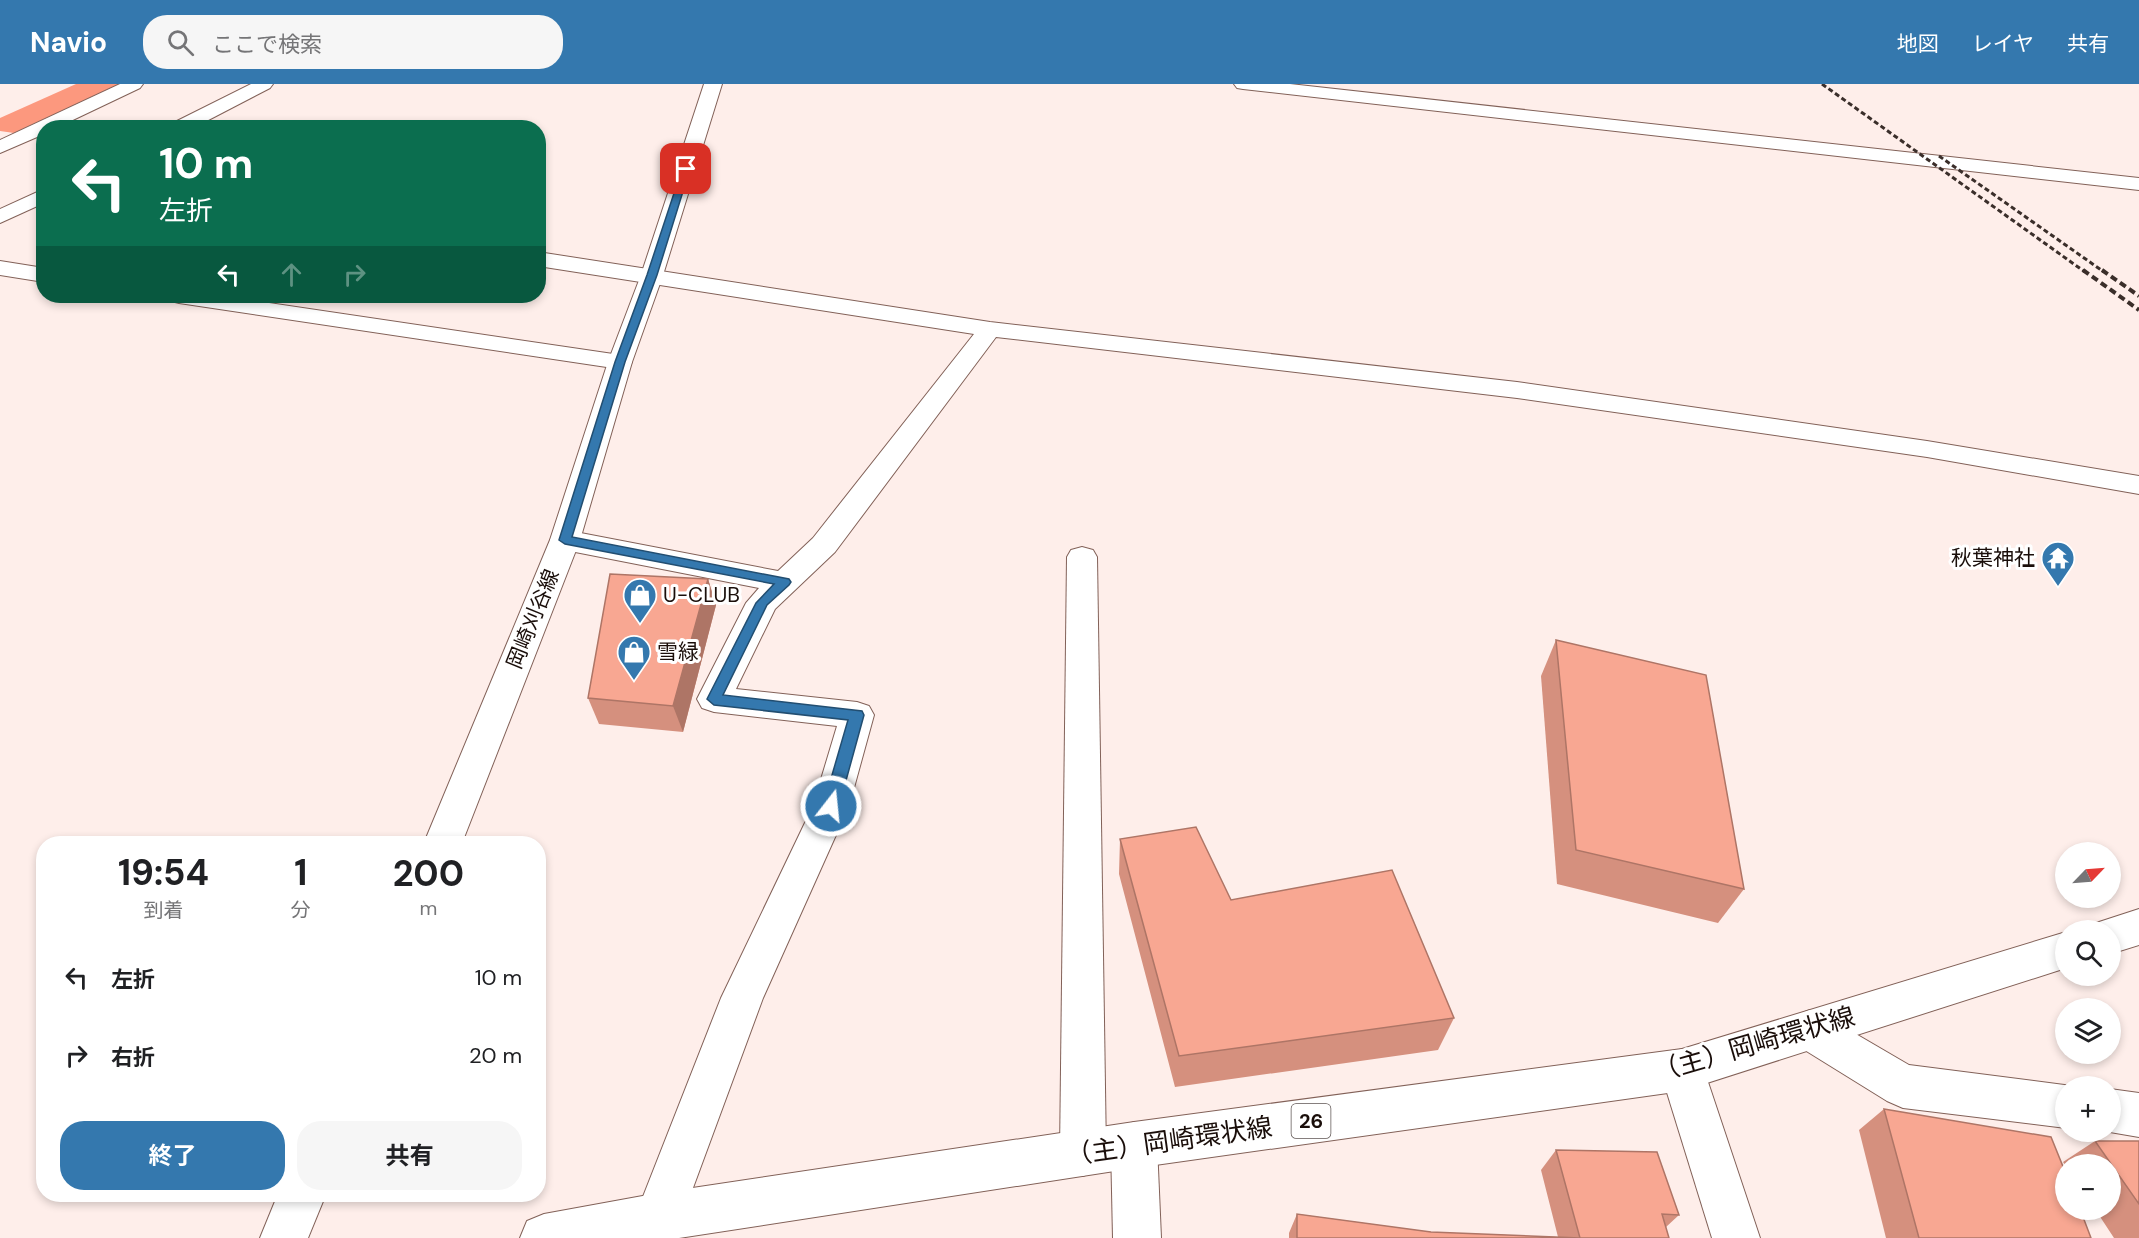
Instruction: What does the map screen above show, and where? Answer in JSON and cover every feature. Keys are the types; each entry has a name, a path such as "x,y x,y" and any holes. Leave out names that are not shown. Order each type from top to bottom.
{"street":[{"path":"57,120 134,84"},
{"path":"194,120 264,84"},
{"name":"岡崎刈谷線","path":"446,836 565,540 620,362 652,275 713,84"},
{"path":"1243,84 2139,184"},
{"path":"0,147 36,130"},
{"path":"11,189 36,193"},
{"path":"0,218 36,198"},
{"path":"546,260 990,329 1517,390 1927,449 2139,485"},
{"path":"0,268 36,274"},
{"path":"226,303 620,362"},
{"path":"660,1217 742,998 831,806 857,715 714,699 762,603 824,545 990,329"},
{"path":"565,540 784,582"},
{"path":"1082,557 1083,1153"},
{"path":"2121,933 2139,927"},
{"name":"（主）岡崎環状線","path":"544,1238 660,1217 1134,1145 1682,1070 2055,953"},
{"path":"1810,1030 1903,1086 2055,1105"},
{"path":"1682,1070 1736,1238"},
{"path":"2121,1113 2139,1115"},
{"path":"1134,1145 1137,1238"},
{"path":"284,1238 299,1202"}],"shaded area":[{"path":"76,84 119,84 42,120 36,120 36,123 14,133 0,131 0,118"}],"building":[{"path":"610,574 708,579 673,706 588,698"},
{"path":"1556,640 1706,675 1744,889 1576,850"},
{"path":"1196,827 1231,900 1392,870 1454,1018 1179,1056 1120,839"},
{"path":"1884,1109 2051,1137 2058,1154 2055,1154 2055,1220 2084,1220 2091,1238 1919,1238"},
{"path":"2139,1141 2139,1204 2121,1178 2121,1154 2104,1154 2096,1142"},
{"path":"1556,1150 1657,1152 1679,1215 1662,1214 1669,1238 1580,1238"},
{"path":"1297,1214 1431,1232 1580,1238 1297,1238"}],"railway":[{"path":"1822,84 2085,272"},
{"path":"1939,156 2104,272"},
{"path":"2083,270 2139,310"},
{"path":"2102,270 2139,296"}],"place":[{"name":"秋葉神社","path":"2058,587"},
{"name":"U-CLUB","path":"640,624"},
{"name":"雪緑","path":"634,681"}],"route":[{"path":"686,169 652,275 620,362 565,540 784,582 762,603 714,699 857,715 831,806"}]}
